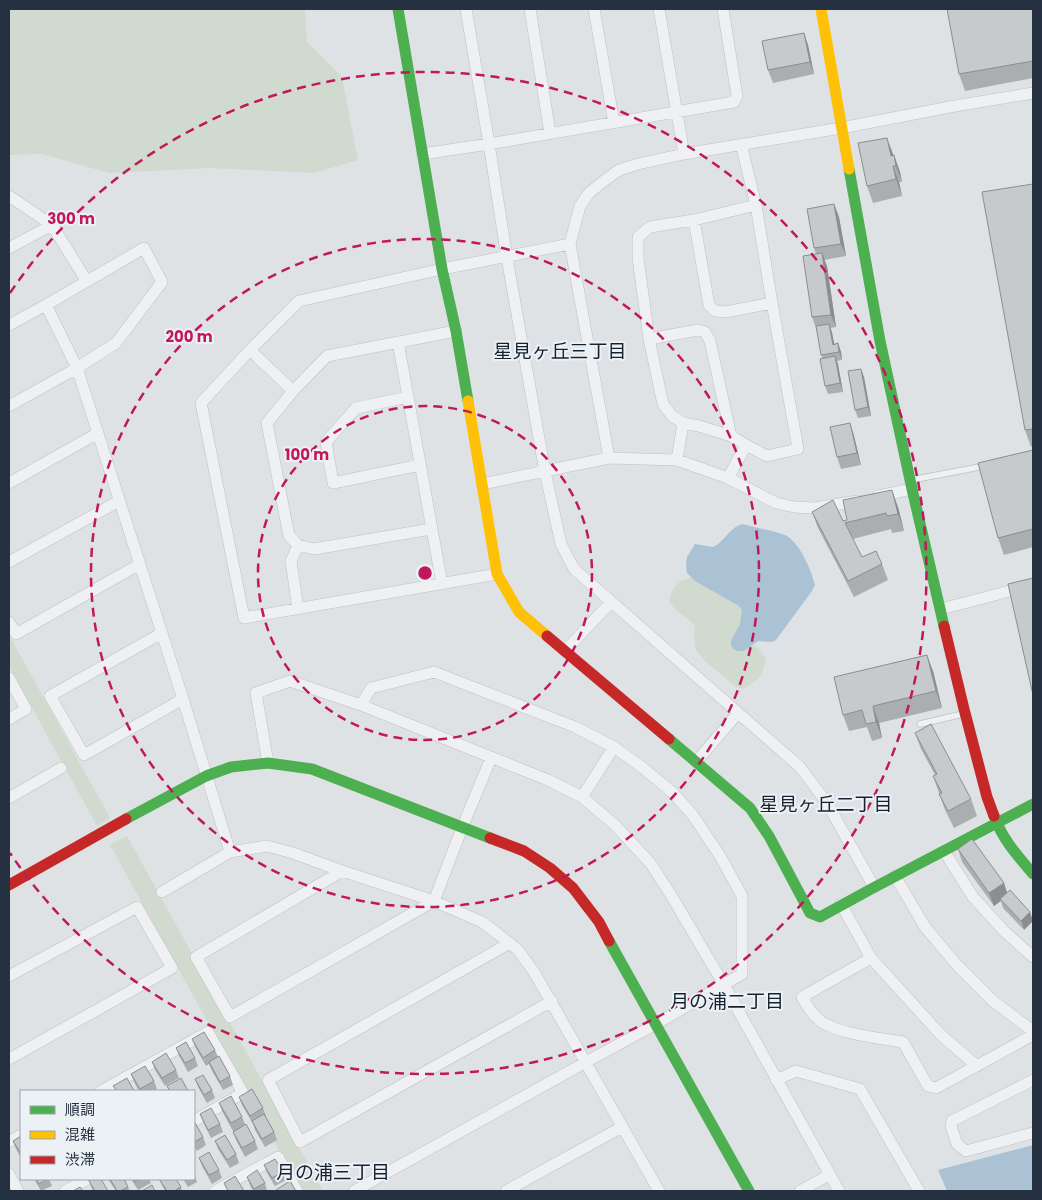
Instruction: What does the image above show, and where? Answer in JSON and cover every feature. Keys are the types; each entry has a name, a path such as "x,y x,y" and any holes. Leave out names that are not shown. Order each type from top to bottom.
{"street":[{"path":"398,9 442,270 456,331 497,574 519,612 750,808 769,836 810,914 820,917 841,904 1033,804"},
{"path":"466,9 507,258 545,472 561,544 574,569 800,767 828,803 874,887"},
{"path":"530,9 550,133"},
{"path":"594,9 614,123"},
{"path":"659,9 684,154"},
{"path":"422,154 734,102 737,96 723,9"},
{"path":"821,9 880,342 965,713 987,797 997,824 1010,846 1033,874"},
{"path":"609,458 570,244 580,206 589,193 619,170 638,164 684,154 1033,93"},
{"path":"741,144 756,205 798,449 767,456 731,436 683,423 672,416 663,404 648,339 638,258 638,237 650,227 694,220 756,205"},
{"path":"9,196 52,225 86,280"},
{"path":"694,220 709,305 715,310 725,312 772,302"},
{"path":"9,248 52,225"},
{"path":"497,574 244,618 201,403 298,302 570,244"},
{"path":"9,325 144,248 162,282 116,344 9,406"},
{"path":"46,305 77,368 230,852"},
{"path":"648,339 698,330 705,332 710,341 731,436"},
{"path":"431,529 314,549 298,545 289,536 267,423 293,391 327,356 456,331"},
{"path":"398,342 442,584"},
{"path":"250,350 293,391"},
{"path":"408,397 356,408 326,442 333,484 420,465"},
{"path":"677,460 683,423"},
{"path":"9,483 98,433"},
{"path":"728,478 746,445"},
{"path":"482,484 609,458 677,460 728,478 776,502 794,507 814,508 858,501 912,484"},
{"path":"9,562 119,502"},
{"path":"298,545 291,561 298,609"},
{"path":"9,622 16,634 140,564"},
{"path":"941,609 1033,585"},
{"path":"564,651 611,602"},
{"path":"162,633 50,696 84,755 183,699"},
{"path":"354,1191 656,1024 742,974 742,896 720,856 692,814 672,792 614,747 575,727 434,672 371,688 361,705"},
{"path":"9,678 26,709 9,719"},
{"path":"268,763 256,693 290,681 361,705 548,780 582,797 616,825 651,864 671,894 839,1191"},
{"path":"696,762 738,713"},
{"path":"582,797 614,747"},
{"path":"342,871 196,957 230,1017 434,901 491,758"},
{"path":"9,885 96,835 206,776 231,767 268,763 312,769 524,852 550,868 573,888 599,922 749,1191"},
{"path":"9,798 61,768"},
{"path":"162,892 230,852 267,846 434,901 482,922 518,950 534,972 659,1191"},
{"path":"944,851 973,897 1005,932 1033,957"},
{"path":"895,876 925,927 957,965 992,1001 1033,1031"},
{"path":"841,904 871,958 941,1036 977,1066"},
{"path":"9,976 137,907 172,968 9,1059"},
{"path":"510,943 268,1080 300,1142 552,1001"},
{"path":"871,958 802,997 812,1013 824,1024 848,1032 903,1042 928,1086 936,1088 1033,1036"},
{"path":"103,1090 208,1032 243,1094 195,1119"},
{"path":"776,1080 796,1071 860,1089 919,1191"},
{"path":"1033,1080 952,1121 950,1126 957,1144 966,1151 1033,1133"},
{"path":"506,1191 622,1127"},
{"path":"9,1142 20,1136"},
{"path":"216,1191 278,1157 297,1191"},
{"path":"9,1174 18,1191"},
{"path":"800,1191 830,1175"},
{"path":"66,1191 86,1180"}],"lane":[{"path":"912,484 996,464"},
{"path":"920,724 965,713"}],"shaded area":[{"path":"9,9 305,9 307,42 342,77 358,160 314,173 210,168 109,173 42,154 9,155"},
{"path":"695,577 732,596 746,613 741,639 758,648 766,659 759,677 744,689 736,687 705,661 696,650 695,626 669,602 672,591 677,584"},
{"path":"9,635 110,818 97,826 9,666"},
{"path":"127,836 323,1191 301,1191 110,845"}],"water":[{"path":"743,524 780,533 790,539 804,557 815,585 776,640 772,642 758,641 744,651 737,651 733,649 731,641 740,624 742,610 739,606 695,581 687,573 686,565 687,557 695,544 713,547 734,528"},
{"path":"1033,1145 1033,1191 947,1191 938,1170"}],"building":[{"path":"947,9 1033,9 1033,61 959,74"},
{"path":"804,33 810,62 768,70 762,41"},
{"path":"887,138 891,156 894,155 896,166 893,166 896,179 867,186 858,143"},
{"path":"1033,184 1033,429 1025,430 982,192"},
{"path":"834,204 841,244 814,248 807,209"},
{"path":"822,253 831,315 812,317 803,256"},
{"path":"829,324 833,345 838,343 839,352 821,355 816,326"},
{"path":"835,356 840,383 825,386 820,359"},
{"path":"861,369 868,407 855,410 848,371"},
{"path":"850,423 857,453 837,457 830,427"},
{"path":"1033,450 1033,529 998,538 978,463"},
{"path":"892,490 898,514 887,516 886,513 845,523 862,557 876,551 882,564 848,581 812,512 833,500 843,521 847,520 843,500"},
{"path":"1033,578 1033,695 1008,584"},
{"path":"927,655 936,691 873,706 876,722 866,724 862,710 843,715 834,677"},
{"path":"931,724 971,799 948,811 939,794 942,793 933,776 937,774 915,733"},
{"path":"972,839 1004,883 989,893 958,849"},
{"path":"1010,890 1030,912 1021,921 1000,899"},
{"path":"204,1032 215,1050 203,1058 192,1039"},
{"path":"186,1042 195,1058 185,1063 176,1048"},
{"path":"166,1053 176,1070 162,1078 152,1062"},
{"path":"219,1056 230,1076 220,1082 209,1062"},
{"path":"145,1066 154,1081 140,1089 131,1074"},
{"path":"203,1075 212,1090 204,1095 195,1079"},
{"path":"127,1078 133,1090 116,1090 113,1086"},
{"path":"181,1078 187,1090 169,1090 167,1086"},
{"path":"252,1089 263,1108 250,1116 239,1097"},
{"path":"231,1096 242,1117 231,1123 219,1103"},
{"path":"211,1108 220,1124 208,1130 200,1114"},
{"path":"264,1114 274,1132 262,1139 252,1121"},
{"path":"195,1123 203,1137 195,1141"},
{"path":"246,1124 255,1141 242,1148 233,1132"},
{"path":"225,1135 236,1154 227,1160 215,1141"},
{"path":"20,1137 20,1152 13,1141"},
{"path":"209,1152 219,1170 209,1175 199,1158"},
{"path":"275,1159 283,1172 272,1178 264,1165"},
{"path":"257,1170 265,1183 254,1189 247,1177"},
{"path":"235,1176 244,1191 228,1191 224,1183"},
{"path":"37,1180 45,1180 39,1184"},
{"path":"89,1180 102,1180 108,1191 95,1191"},
{"path":"111,1180 124,1180 128,1187 117,1191"},
{"path":"160,1180 177,1180 181,1187 174,1191 167,1191"},
{"path":"290,1181 296,1191 276,1191 276,1190"},
{"path":"152,1185 155,1191 142,1191"},
{"path":"80,1187 83,1191 73,1191"}],"traffic: fast":[{"path":"398,9 442,269 456,331 468,401"},
{"path":"849,169 880,341 944,626"},
{"path":"669,739 750,808 769,836 810,913 820,917 1033,804"},
{"path":"126,819 206,776 231,767 268,763 312,769 490,838"},
{"path":"994,816 1006,840 1033,874"},
{"path":"609,941 749,1191"}],"traffic: slow":[{"path":"821,9 849,169"},
{"path":"468,401 497,574 519,612 547,636"}],"traffic: jam":[{"path":"944,626 987,797 994,816"},
{"path":"547,636 669,739"},
{"path":"9,885 126,819"},
{"path":"490,838 524,851 550,868 573,888 599,922 609,941"}],"district":[{"name":"星見ヶ丘三丁目","path":"560,351"},
{"name":"星見ヶ丘二丁目","path":"826,804"},
{"name":"月の浦二丁目","path":"727,1001"},
{"name":"月の浦三丁目","path":"333,1172"}]}
